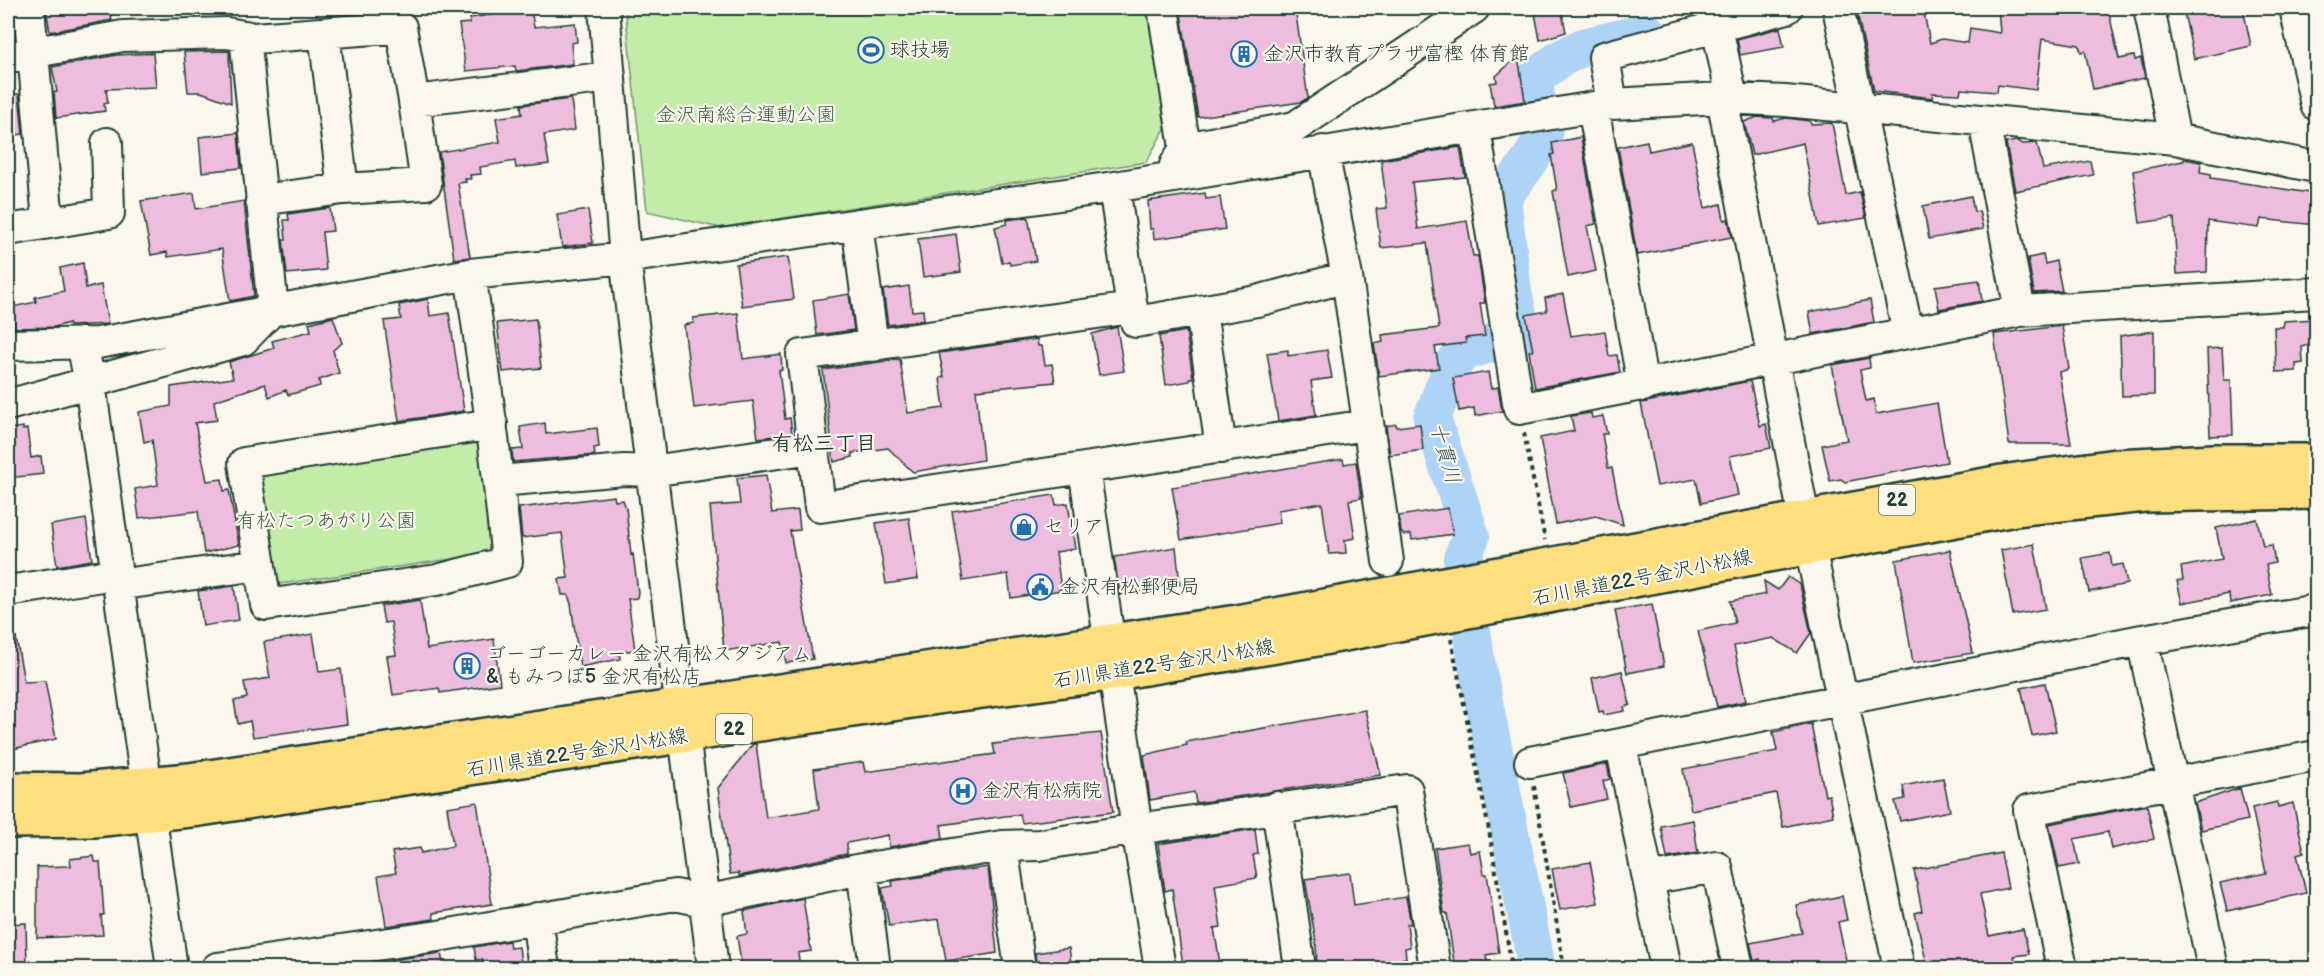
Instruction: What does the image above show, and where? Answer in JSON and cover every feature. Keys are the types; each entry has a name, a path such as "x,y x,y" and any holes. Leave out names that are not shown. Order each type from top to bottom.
{"main road":[{"name":"石川県道22号金沢小松線","path":"1808,532 1923,494 2116,466 2214,461 2316,461"},
{"name":"石川県道22号金沢小松線","path":"8,821 94,820 149,799 189,780 682,721 945,696 1116,673 1464,599 1808,532 2079,500 2145,495 2316,492"},
{"name":"石川県道22号金沢小松線","path":"682,721 1110,640 1237,622 1464,599"},
{"name":"石川県道22号金沢小松線","path":"8,789 81,790 149,799"}],"street":[{"path":"29,8 20,55 48,221"},
{"path":"603,8 625,258 713,969"},
{"path":"1163,8 1185,148 1167,178"},
{"path":"8,341 98,343 273,309 330,302 470,274 625,258 1167,178 1305,144 1474,8"},
{"path":"1643,386 1602,106 1604,57 1787,8"},
{"path":"1838,8 1908,333"},
{"path":"2149,8 2175,140"},
{"path":"2295,8 2316,105"},
{"path":"20,55 123,36 193,33 245,36 324,33 399,17 426,183 343,189 261,200"},
{"path":"1717,27 1727,98 1774,360 1899,969"},
{"path":"324,33 343,189"},
{"path":"245,36 273,309"},
{"path":"414,101 610,77"},
{"path":"1185,148 1305,144 1475,128 1602,106 1727,98 1860,108 2175,140 2316,167"},
{"path":"1984,121 2020,311"},
{"path":"1475,128 1519,409 2020,311 2316,293"},
{"path":"8,230 48,221 109,213 107,143"},
{"path":"1305,144 1347,277 1388,561"},
{"path":"1114,187 1136,322 1257,301 1347,277"},
{"path":"857,224 873,346"},
{"path":"470,274 492,424 500,481 507,562 437,580 266,604 244,463 492,424"},
{"path":"1132,308 802,355 820,507 1367,425"},
{"path":"8,405 243,340 273,309"},
{"path":"1201,311 1221,448"},
{"path":"82,343 90,383 172,969"},
{"path":"500,481 624,470 651,471 813,448"},
{"path":"1084,468 1160,969"},
{"path":"8,591 259,565"},
{"path":"1530,762 2142,640 2316,610"},
{"path":"2142,640 2213,969"},
{"path":"1621,745 1666,969"},
{"path":"2062,969 2029,810 2172,783 2315,764"},
{"path":"217,969 438,936 675,895 704,901 862,869 1002,846 1039,844 1277,807 1407,790 1435,969"},
{"path":"1277,807 1300,969"},
{"path":"1002,846 1020,969"},
{"path":"1647,879 1717,867 1738,969"},
{"path":"862,869 875,969"},
{"path":"537,918 544,969"}],"path":[{"path":"1519,409 1545,540"},
{"path":"1464,599 1489,830 1512,969"},
{"path":"1530,762 1564,969"}],"green space":[{"name":"金沢南総合運動公園","path":"625,8 1153,8 1171,118 1146,162 720,228 647,211"},
{"name":"有松たつあがり公園","path":"479,443 493,553 273,585 254,474"}],"building":[{"path":"46,8 76,8 77,13 109,8 112,20 50,32"},
{"name":"金沢市教育プラザ富樫 体育館","path":"1180,8 1295,8 1308,98 1301,102 1198,117"},
{"path":"1534,8 1561,8 1566,32 1540,40"},
{"path":"1856,8 1923,8 1930,43 1942,39 1968,43 1970,28 2000,33 1998,8 2108,8 2119,59 2134,56 2135,60 2141,58 2145,78 2093,89 2085,51 2081,52 2079,45 2042,39 2036,90 1998,85 1997,92 1961,89 1960,94 1932,93 1933,98 1874,91"},
{"path":"2183,8 2243,8 2251,46 2194,59"},
{"path":"531,9 534,27 575,23 577,42 571,43 573,64 516,71 515,66 466,71 459,24 470,23 470,18"},
{"path":"1780,28 1784,47 1740,55 1737,39"},
{"path":"229,51 231,103 201,92 188,92 184,52"},
{"path":"153,53 156,87 106,89 108,103 104,104 105,111 56,118 54,92 57,92 52,67 117,55"},
{"path":"1518,56 1525,101 1494,106 1490,83 1497,82 1496,76"},
{"path":"19,94 23,134 8,136 8,95"},
{"path":"571,99 575,130 544,135 549,164 516,168 515,161 480,167 481,174 470,175 471,179 458,183 470,257 454,259 439,152 500,142 496,118 522,114 521,105"},
{"path":"1757,117 1773,118 1774,121 1786,118 1810,121 1811,124 1832,123 1846,195 1860,192 1866,218 1819,226 1803,143 1752,155 1744,122"},
{"path":"238,133 241,168 202,172 199,137"},
{"path":"1581,137 1596,224 1587,226 1596,271 1568,277 1553,191 1557,190 1551,155 1554,154 1552,143"},
{"path":"1647,141 1649,151 1692,142 1705,208 1721,204 1724,220 1728,219 1732,237 1637,255 1618,147"},
{"path":"2016,141 2023,144 2037,143 2043,169 2090,161 2093,175 2015,191 2006,143"},
{"path":"1460,147 1465,177 1412,182 1418,229 1467,221 1473,256 1478,256 1485,303 1480,303 1485,336 1465,338 1466,343 1435,347 1439,368 1379,376 1374,344 1383,342 1382,335 1439,328 1427,243 1381,248 1376,209 1387,208 1381,160"},
{"path":"2184,159 2201,162 2200,172 2211,174 2211,178 2316,194 2316,225 2261,219 2259,228 2208,221 2207,272 2177,274 2174,218 2140,223 2133,171"},
{"path":"194,193 196,209 244,201 254,296 230,301 222,249 168,257 167,252 151,255 141,201"},
{"path":"1205,193 1206,199 1220,197 1225,229 1154,239 1153,229 1150,229 1148,201"},
{"path":"1971,196 1974,212 1979,211 1983,229 1929,239 1923,206"},
{"path":"330,208 333,231 322,232 326,270 287,274 283,240 286,240 284,220 289,220 288,214"},
{"path":"588,210 593,243 562,247 557,215"},
{"path":"1028,217 1036,261 1010,265 1009,261 1002,263 995,227 1007,224 1007,220"},
{"path":"956,234 961,272 923,277 918,239"},
{"path":"2043,255 2045,264 2056,261 2062,291 2034,293 2028,258"},
{"path":"788,257 794,299 742,306 736,264"},
{"path":"83,263 86,288 101,285 108,324 70,326 69,323 54,327 15,328 12,307 36,302 35,297 64,291 60,268"},
{"path":"1979,280 1982,301 1939,309 1935,286"},
{"path":"909,286 912,311 923,310 924,320 888,325 883,290"},
{"path":"849,294 854,330 817,335 813,300"},
{"path":"1563,294 1571,336 1605,331 1609,356 1617,355 1620,372 1535,388 1529,351 1533,351 1526,315 1547,311 1545,298"},
{"path":"428,299 430,316 449,313 464,411 399,421 384,321 401,319 399,305"},
{"path":"1870,300 1874,322 1813,334 1809,312"},
{"path":"738,313 743,359 781,354 782,370 779,370 785,419 790,418 792,434 758,438 753,401 694,408 684,325 694,323 693,318"},
{"path":"333,317 342,343 333,350 339,373 319,380 320,386 288,395 286,390 269,397 265,384 214,401 217,420 195,423 207,481 222,479 224,491 229,490 239,545 204,553 198,511 139,518 135,489 158,485 152,440 144,442 139,412 171,406 171,387 233,378 229,362 274,348 272,341 311,331 309,323"},
{"path":"536,319 541,368 503,372 497,323"},
{"path":"2316,319 2316,343 2302,347 2303,363 2296,364 2296,371 2276,372 2274,327 2283,327 2284,321"},
{"path":"2062,326 2069,369 2059,372 2071,444 2009,444 1994,334"},
{"path":"1117,327 1124,371 1099,375 1092,334"},
{"path":"1186,331 1193,378 1189,378 1190,381 1166,385 1159,336"},
{"path":"2154,331 2154,395 2122,396 2120,336"},
{"path":"1037,339 1038,346 1042,346 1045,365 1052,364 1055,382 976,390 983,460 913,472 888,448 852,453 853,457 834,462 823,370 900,359 908,413 944,408 940,378 944,377 939,353"},
{"path":"2222,348 2224,380 2231,380 2233,435 2210,436 2207,349"},
{"path":"1288,350 1288,356 1327,350 1332,378 1311,381 1316,415 1278,421 1267,353"},
{"path":"1869,358 1870,368 1860,370 1866,401 1874,399 1876,414 1937,403 1947,462 1845,482 1841,479 1830,481 1822,445 1847,440 1832,365"},
{"path":"1488,372 1491,389 1498,387 1502,411 1475,416 1474,408 1459,411 1453,378"},
{"path":"1750,381 1760,426 1766,424 1771,448 1730,456 1738,495 1701,503 1696,479 1657,486 1641,403"},
{"path":"1591,413 1592,418 1603,416 1607,434 1602,434 1608,468 1612,468 1623,525 1596,516 1556,524 1540,438 1574,431 1571,416"},
{"path":"545,423 546,434 597,428 599,447 594,448 595,455 513,462 512,450 523,449 520,427"},
{"path":"1396,424 1397,427 1420,424 1423,450 1390,455 1386,426"},
{"path":"23,427 23,430 27,429 31,458 41,456 43,474 8,478 8,429"},
{"path":"1343,459 1344,464 1356,462 1361,498 1349,500 1355,538 1345,540 1346,553 1329,554 1322,503 1278,510 1280,523 1181,540 1172,487"},
{"path":"766,475 772,513 798,510 800,530 790,531 813,659 786,663 782,642 724,651 710,506 740,504 737,478"},
{"path":"1054,495 1056,505 1068,503 1075,549 1056,552 1061,590 1011,598 1008,574 963,581 952,511"},
{"path":"614,496 615,501 623,500 626,508 631,555 633,554 638,592 637,598 628,599 635,650 619,652 620,659 580,667 571,604 568,595 562,595 559,579 568,578 562,533 522,538 519,508"},
{"path":"1448,508 1453,534 1412,540 1411,534 1404,535 1401,532 1399,516"},
{"path":"909,518 918,579 886,584 876,523"},
{"path":"86,519 92,560 57,566 51,525"},
{"path":"2257,519 2263,546 2272,545 2275,563 2266,565 2272,595 2230,603 2229,594 2182,603 2177,581 2183,580 2181,567 2222,559 2216,528"},
{"path":"2034,544 2046,609 2013,615 2001,550"},
{"path":"1176,547 1180,585 1120,595 1114,557"},
{"path":"1950,550 1973,653 1913,663 1896,560"},
{"path":"2110,553 2112,566 2123,564 2127,584 2089,592 2082,558"},
{"path":"1788,577 1800,585 1811,633 1797,653 1773,638 1734,646 1746,701 1717,707 1698,631 1735,623 1730,601 1766,594 1764,581 1778,590"},
{"path":"234,586 239,620 203,626 198,591"},
{"path":"420,600 427,649 494,639 500,684 440,693 439,688 393,695 387,656 396,655 391,622 384,623 381,606"},
{"path":"1652,604 1664,666 1627,673 1615,610"},
{"path":"313,634 319,672 341,669 347,724 253,737 250,721 238,724 234,701 247,698 244,682 270,678 264,642"},
{"path":"16,637 24,682 45,681 56,739 8,750 8,638"},
{"path":"1622,671 1630,705 1624,707 1625,711 1604,715 1603,711 1599,712 1592,678"},
{"path":"2045,683 2056,731 2032,736 2021,688"},
{"path":"1365,710 1381,775 1196,803 1194,792 1150,800 1144,755 1187,745 1186,742"},
{"path":"1811,724 1825,796 1829,795 1833,816 1783,827 1776,793 1691,810 1683,769 1777,751 1773,732"},
{"name":"金沢有松病院","path":"1101,733 1113,812 1022,823 1020,814 941,825 943,838 889,847 888,835 847,843 847,854 739,876 739,873 730,874 718,788 753,744 756,744 766,818 819,809 814,769 863,762 865,772 995,754 993,744"},
{"path":"1607,764 1610,779 1603,781 1607,799 1571,807 1563,773"},
{"path":"1943,778 1950,811 1900,821 1895,801 1905,799 1903,786"},
{"path":"2240,788 2248,820 2201,830 2195,803"},
{"path":"477,802 492,904 433,913 434,919 386,926 378,876 396,873 392,852 420,848 421,853 453,846 447,807"},
{"path":"2277,802 2278,807 2293,803 2304,852 2297,854 2306,893 2227,911 2220,883 2266,873 2252,808"},
{"path":"2147,805 2154,839 2111,849 2108,832 2074,839 2079,864 2059,868 2049,824"},
{"path":"1693,820 1698,853 1667,858 1661,826"},
{"path":"1255,829 1258,854 1253,855 1257,878 1215,885 1221,927 1214,928 1221,969 1187,969 1186,965 1183,965 1172,889 1165,891 1158,844"},
{"path":"1468,843 1470,853 1480,851 1484,874 1487,874 1499,953 1486,955 1488,969 1455,969 1447,913 1444,913 1435,848"},
{"path":"2001,853 2008,888 1980,894 1989,936 2023,929 2029,954 2014,956 2017,969 1928,969 1915,913 1922,911 1914,870"},
{"path":"94,856 95,862 100,862 104,915 101,915 103,935 37,938 37,867 71,866 70,859"},
{"path":"1590,862 1598,903 1560,910 1552,869"},
{"path":"988,867 997,953 946,961 939,919 889,926 882,888 893,886 892,881"},
{"path":"1350,873 1354,905 1406,897 1411,924 1407,924 1410,947 1405,948 1406,958 1401,959 1403,969 1317,969 1316,942 1305,879"},
{"path":"1842,896 1847,920 1838,922 1848,969 1762,969 1760,959 1754,961 1750,943 1802,933 1796,905"},
{"path":"803,898 811,951 798,953 800,969 742,969 737,936 747,934 744,911"},
{"path":"26,923 27,969 11,969 11,964 8,964 8,924"},
{"path":"509,941 510,948 519,947 522,969 484,969 483,959 476,960 474,947"},
{"path":"1069,948 1072,969 1037,969 1035,953"},
{"path":"441,953 444,969 392,969 391,960"}],"waterway":[{"name":"十貫川","path":"1537,968 1477,667 1462,558 1471,537 1432,418 1452,366 1463,352 1522,334 1513,292 1502,198 1529,162 1544,136 1533,80 1558,60 1583,47 1647,32"}],"place":[{"name":"球技場","path":"871,50"},
{"name":"金沢市教育プラザ富樫 体育館","path":"1244,54"},
{"name":"セリア","path":"1024,527"},
{"name":"金沢有松郵便局","path":"1040,587"},
{"name":"ゴーゴーカレー 金沢有松スタジアム & もみつぼ5 金沢有松店","path":"467,666"},
{"name":"金沢有松病院","path":"963,791"}],"district":[{"name":"有松三丁目","path":"824,443"}]}
